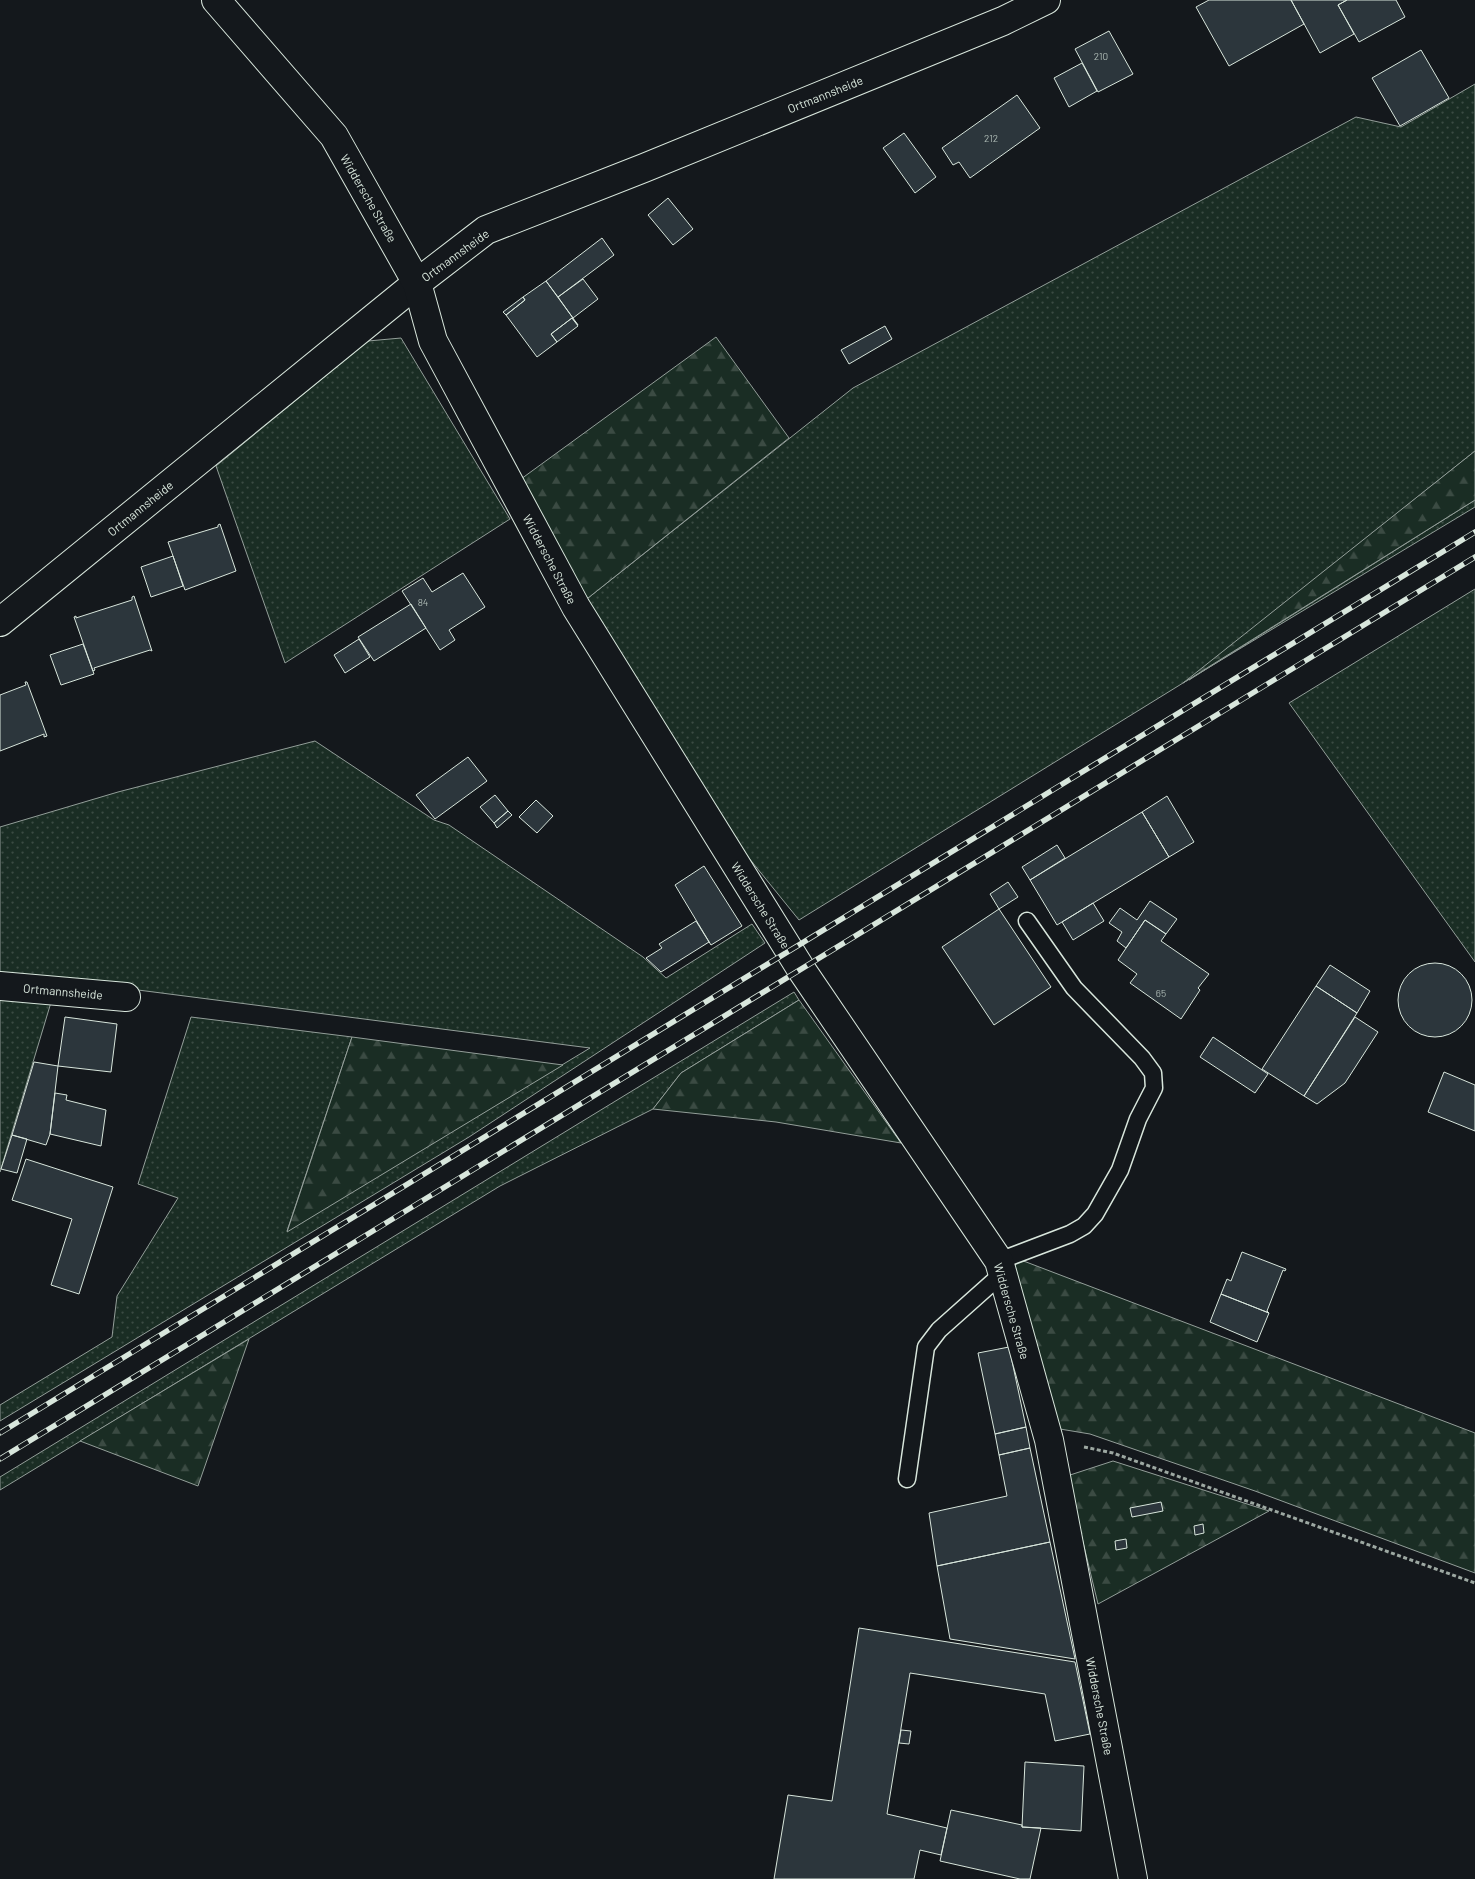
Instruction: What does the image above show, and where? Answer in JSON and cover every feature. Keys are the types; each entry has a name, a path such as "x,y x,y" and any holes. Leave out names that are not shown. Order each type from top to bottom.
{"street":[{"name":"Widdersche Straße","path":"216,0 334,136 417,282 433,341 576,607 801,969 1001,1267 1049,1440 1133,1879"},
{"name":"Ortmannsheide","path":"0,622 417,282 486,230 644,168 1003,21 1046,0"},
{"name":"Ortmannsheide","path":"0,986 126,997"}],"lane":[{"path":"907,1479 926,1347 1001,1267 1070,1234 1084,1226 1095,1214 1120,1170 1138,1119 1154,1088 1153,1073 1142,1058 1074,988 1027,921"}],"path":[{"path":"1049,1440 1113,1453 1475,1583"}],"green space":[{"path":"1475,84 1475,451 1192,678 799,920 727,831 583,602 853,388 1356,117 1401,127"},
{"path":"716,337 789,438 583,602 521,479"},
{"path":"401,338 510,519 285,663 216,466 368,341"},
{"path":"1475,451 1475,500 1183,683"},
{"path":"1475,500 1475,507 1212,665"},
{"path":"1475,589 1475,962 1289,703"},
{"path":"315,741 434,820 449,825 643,957 666,978 752,924 765,943 469,1137 0,1421 0,1405 112,1337 117,1296 178,1198 138,1184 191,1017 352,1037 287,1231 590,1048 60,980 0,974 0,827 118,792"},
{"path":"794,992 799,1000 681,1073 653,1109 500,1186 0,1490 0,1477"},
{"path":"0,994 52,999 0,1172"},
{"path":"799,1000 901,1143 776,1122 653,1109 681,1073"},
{"path":"352,1037 563,1065 287,1232"},
{"path":"1013,1257 1475,1433 1475,1573 1255,1491 1090,1434 1054,1428"},
{"path":"249,1339 198,1486 80,1441"},
{"path":"1113,1461 1269,1511 1098,1604 1067,1476"}],"building":[{"path":"1209,0 1291,0 1304,24 1229,66 1196,7"},
{"path":"1291,0 1347,0 1338,5 1354,34 1320,53"},
{"path":"1347,0 1396,0 1405,17 1359,42 1338,5"},
{"path":"1109,31 1133,74 1098,92 1075,49"},
{"path":"1421,50 1449,98 1400,126 1372,78"},
{"path":"1082,63 1097,91 1069,107 1054,78"},
{"path":"1017,95 1040,128 970,178 959,162 953,165 942,148"},
{"path":"904,133 936,177 915,193 883,148"},
{"path":"668,198 693,229 673,245 648,215"},
{"path":"602,238 614,255 558,297 546,281"},
{"path":"583,279 598,299 573,318 558,297"},
{"path":"546,281 578,325 572,318 551,334 557,342 537,357 506,315 525,300 523,297"},
{"path":"523,297 525,300 506,315 503,312"},
{"path":"572,318 578,326 557,342 551,334"},
{"path":"885,326 892,339 849,364 841,350"},
{"path":"220,524 236,571 185,590 168,542 218,527"},
{"path":"173,556 183,586 151,597 141,567"},
{"path":"463,573 485,607 449,630 455,640 440,650 402,591 423,578 432,592"},
{"path":"134,596 152,651 150,650 94,668 95,670 93,671 74,617 76,616 76,618 132,600"},
{"path":"411,604 426,628 374,661 358,637"},
{"path":"359,639 370,657 345,673 334,655"},
{"path":"83,644 94,674 61,685 50,655"},
{"path":"25,682 27,682 47,736 44,737 44,734 0,751 0,695 26,685"},
{"path":"468,757 487,781 435,819 416,795"},
{"path":"495,795 508,811 494,823 480,807"},
{"path":"1167,796 1194,842 1169,857 1142,812"},
{"path":"536,800 553,816 537,833 519,817"},
{"path":"508,811 512,815 497,828 494,823"},
{"path":"1142,812 1169,857 1057,925 1030,880"},
{"path":"1057,845 1065,858 1030,880 1022,867"},
{"path":"704,866 742,926 711,945 675,885"},
{"path":"1008,882 1018,897 999,909 990,894"},
{"path":"1150,901 1177,919 1166,934 1145,920 1126,948 1117,941 1122,932 1109,923 1120,908 1137,920"},
{"path":"1093,903 1104,921 1073,940 1062,922"},
{"path":"999,909 1051,987 994,1025 942,947"},
{"path":"1145,920 1166,934 1161,941 1209,974 1198,988 1200,990 1181,1019 1130,983 1137,974 1118,960"},
{"path":"696,921 709,942 661,972 646,958 662,948 659,944"},
{"path":"1428,963 1442,963 1456,969 1466,979 1472,993 1470,1014 1456,1031 1442,1037 1428,1037 1414,1031 1404,1021 1398,1007 1398,993 1404,979 1414,969"},
{"path":"1330,965 1370,991 1357,1013 1316,986"},
{"path":"1316,986 1357,1013 1304,1096 1262,1069"},
{"path":"65,1017 117,1024 111,1072 58,1066"},
{"path":"1355,1017 1378,1032 1345,1083 1317,1104 1304,1096"},
{"path":"1213,1037 1268,1074 1255,1093 1200,1057"},
{"path":"34,1062 58,1066 50,1134 46,1145 12,1135"},
{"path":"1444,1072 1475,1085 1475,1131 1428,1112"},
{"path":"55,1093 67,1095 66,1100 106,1110 101,1146 50,1134"},
{"path":"12,1135 27,1139 17,1173 1,1169"},
{"path":"26,1159 113,1187 79,1294 51,1285 72,1219 12,1200"},
{"path":"1242,1252 1286,1269 1285,1271 1283,1270 1267,1311 1269,1313 1221,1294 1227,1279 1231,1281"},
{"path":"1221,1294 1269,1313 1257,1342 1210,1322"},
{"path":"1009,1347 1026,1427 995,1434 978,1353"},
{"path":"1026,1427 1030,1448 999,1455 995,1434"},
{"path":"1030,1448 1050,1542 937,1566 929,1513 1007,1496 999,1455"},
{"path":"1161,1502 1163,1511 1132,1517 1130,1508"},
{"path":"1203,1524 1204,1533 1195,1535 1194,1526"},
{"path":"1126,1539 1127,1548 1116,1550 1115,1541"},
{"path":"1050,1542 1075,1659 950,1639 937,1566"},
{"path":"859,1628 1075,1662 1090,1734 1055,1741 1045,1694 910,1673 887,1814 947,1828 941,1855 920,1850 914,1879 774,1879 788,1795 832,1801"},
{"path":"901,1730 911,1731 909,1744 899,1743"},
{"path":"1025,1762 1084,1766 1081,1831 1022,1827"},
{"path":"951,1810 1022,1825 1022,1827 1041,1828 1030,1879 1020,1879 940,1861"}],"railway":[{"path":"0,1433 1475,532"},
{"path":"0,1459 1475,557"}]}
